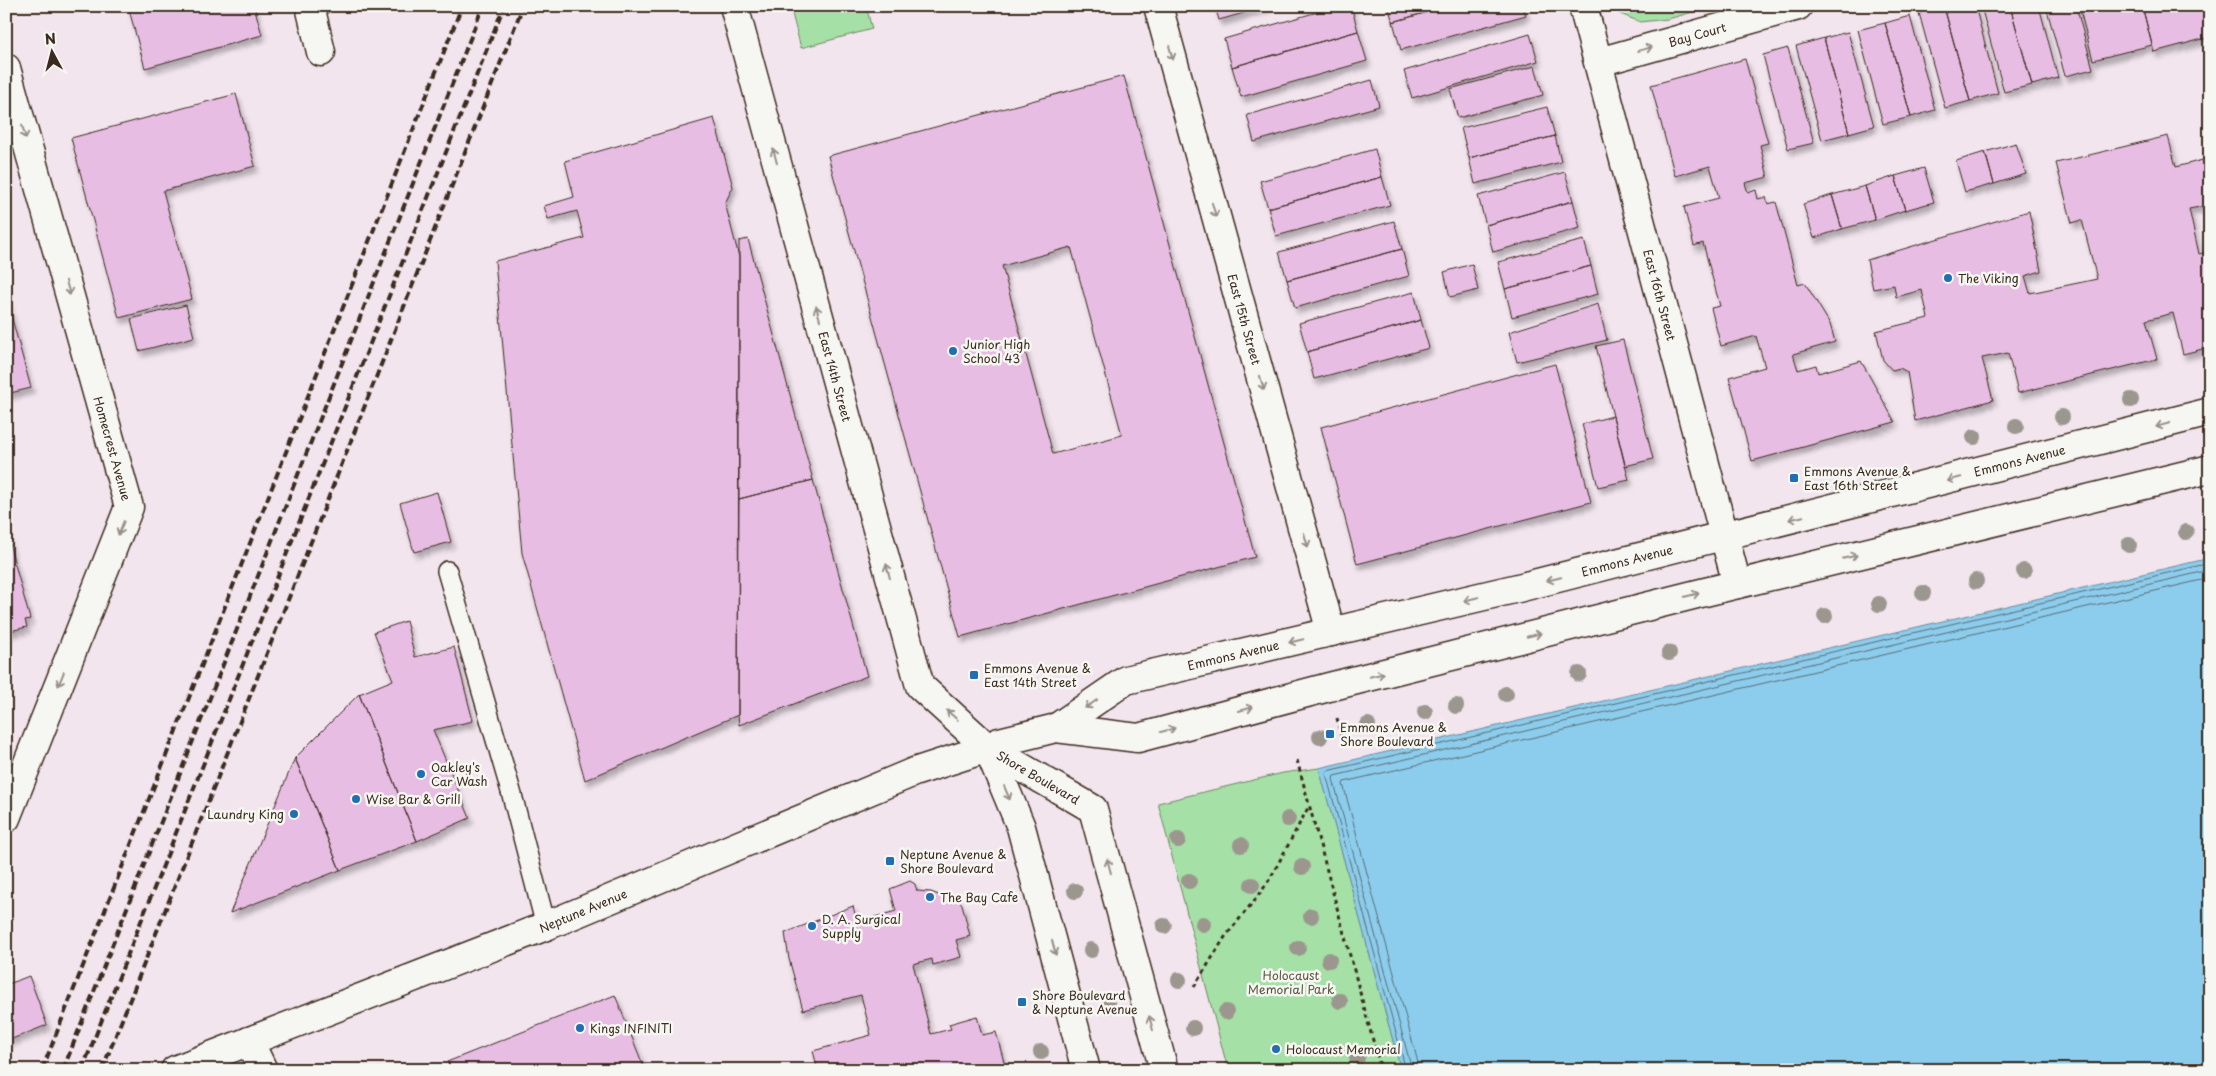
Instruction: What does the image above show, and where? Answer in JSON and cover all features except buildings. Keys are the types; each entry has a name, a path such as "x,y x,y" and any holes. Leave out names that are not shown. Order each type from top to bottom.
{"main road":[{"path":"310,6 321,52"},
{"name":"East 14th Street","path":"734,6 920,686 988,748"},
{"name":"East 15th Street","path":"1158,6 1331,632"},
{"name":"East 16th Street","path":"1583,6 1738,584"},
{"name":"Bay Court","path":"1598,62 1798,6"},
{"name":"Homecrest Avenue","path":"6,68 130,507 6,818"},
{"name":"Emmons Avenue","path":"988,748 999,742 1056,728 1126,680 1528,586 2210,412"},
{"name":"Emmons Avenue","path":"1056,728 1138,738 1329,686 2210,469"},
{"name":"Neptune Avenue","path":"187,1068 249,1041 546,926 914,772 988,748"},
{"name":"Shore Boulevard","path":"988,748 1021,827 1086,1070"},
{"name":"Shore Boulevard","path":"988,748 1092,809 1164,1070"},
{"path":"249,1041 263,1070"}],"lane":[{"path":"447,571 512,795 546,926"}],"path":[{"path":"1296,760 1381,1070"},
{"path":"1194,987 1224,937 1271,877 1309,805"}],"green space":[{"path":"790,6 866,6 872,29 801,48"},
{"path":"1616,6 1714,6 1668,19 1640,22 1618,13"},
{"name":"Holocaust Memorial Park","path":"1319,768 1401,1070 1228,1070 1158,803 1283,773"}],"water":[{"path":"2210,558 2210,1070 1401,1070 1319,768"}],"railway":[{"path":"42,1070 462,6"},
{"path":"63,1070 483,6"},
{"path":"82,1070 504,6"},
{"path":"102,1070 523,6"}],"place":[{"name":"The Viking","path":"1948,278"},
{"name":"Junior High School 43","path":"953,351"},
{"name":"Emmons Avenue & East 16th Street","path":"1794,478"},
{"name":"Emmons Avenue & East 14th Street","path":"974,675"},
{"name":"Emmons Avenue & Shore Boulevard","path":"1330,734"},
{"name":"Oakley's Car Wash","path":"421,774"},
{"name":"Wise Bar & Grill","path":"356,799"},
{"name":"Laundry King","path":"294,814"},
{"name":"Neptune Avenue & Shore Boulevard","path":"890,861"},
{"name":"The Bay Cafe","path":"930,897"},
{"name":"D. A. Surgical Supply","path":"812,926"},
{"name":"Shore Boulevard & Neptune Avenue","path":"1022,1002"},
{"name":"Kings INFINITI","path":"580,1028"},
{"name":"Holocaust Memorial","path":"1276,1049"}]}
